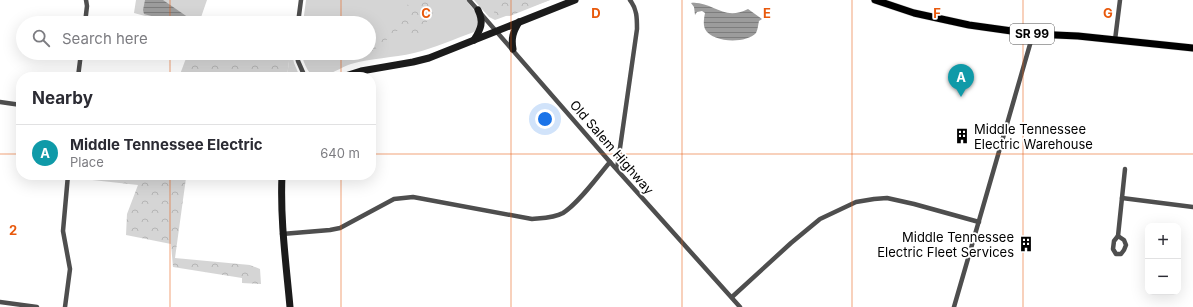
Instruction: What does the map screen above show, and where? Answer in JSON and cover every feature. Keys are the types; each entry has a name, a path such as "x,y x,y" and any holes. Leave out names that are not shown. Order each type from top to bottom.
{"main road":[{"path":"357,72 429,58 575,0"},
{"name":"SR 99","path":"875,0 903,10 950,22 1034,34 1193,48"},
{"path":"474,40 482,24 481,16 478,10"},
{"path":"513,49 513,35 519,22"},
{"path":"282,180 282,234 290,307"}],"street":[{"path":"86,0 86,16"},
{"path":"299,16 301,0"},
{"name":"Old Salem Highway","path":"469,0 610,162 740,307"},
{"path":"617,169 637,29 635,9 630,0"},
{"path":"1115,40 1120,0"},
{"path":"954,307 1034,34"},
{"path":"79,72 80,60"},
{"path":"298,60 303,72"},
{"path":"0,102 16,104"},
{"path":"282,234 340,228 394,200 413,197 532,219 552,217 562,214 574,204 610,162"},
{"path":"1118,236 1125,169"},
{"path":"65,307 70,269 63,231 68,180"},
{"path":"732,297 791,243 820,219 856,202 887,198 979,222"},
{"path":"1122,198 1193,207"},
{"path":"0,302 38,307"}],"green space":[{"path":"136,0 207,0 201,16 145,16 134,13"},
{"path":"306,0 466,0 478,15 478,27 474,32 429,49 406,55 376,59 376,16 304,16"},
{"path":"411,0 433,0 434,11 421,36 415,37 411,34 407,23 376,48 376,42 399,18"},
{"path":"474,0 550,0 495,20 489,17"},
{"path":"504,0 550,0 510,16 495,15 493,9"},
{"path":"185,60 289,60 288,72 181,72"},
{"path":"289,60 293,60 298,72 288,72"},
{"path":"304,60 369,60 347,66 334,72 309,72"},
{"path":"92,180 186,180 175,258 250,265 260,269 261,284 242,283 242,278 173,267 171,244 126,235 127,214 138,185"}],"shaded area":[{"path":"145,0 163,0 186,16 151,16 144,14 143,10"},
{"path":"691,3 699,3 732,13 748,9 762,19 759,21 756,33 751,37 737,40 722,39 709,34 704,25 705,13 702,11 697,12 695,15 694,7"}],"place":[{"name":"Middle Tennessee Electric","path":"961,97"},
{"name":"Middle Tennessee Electric Warehouse","path":"962,136"},
{"name":"Middle Tennessee Electric Fleet Services","path":"1026,244"}]}
